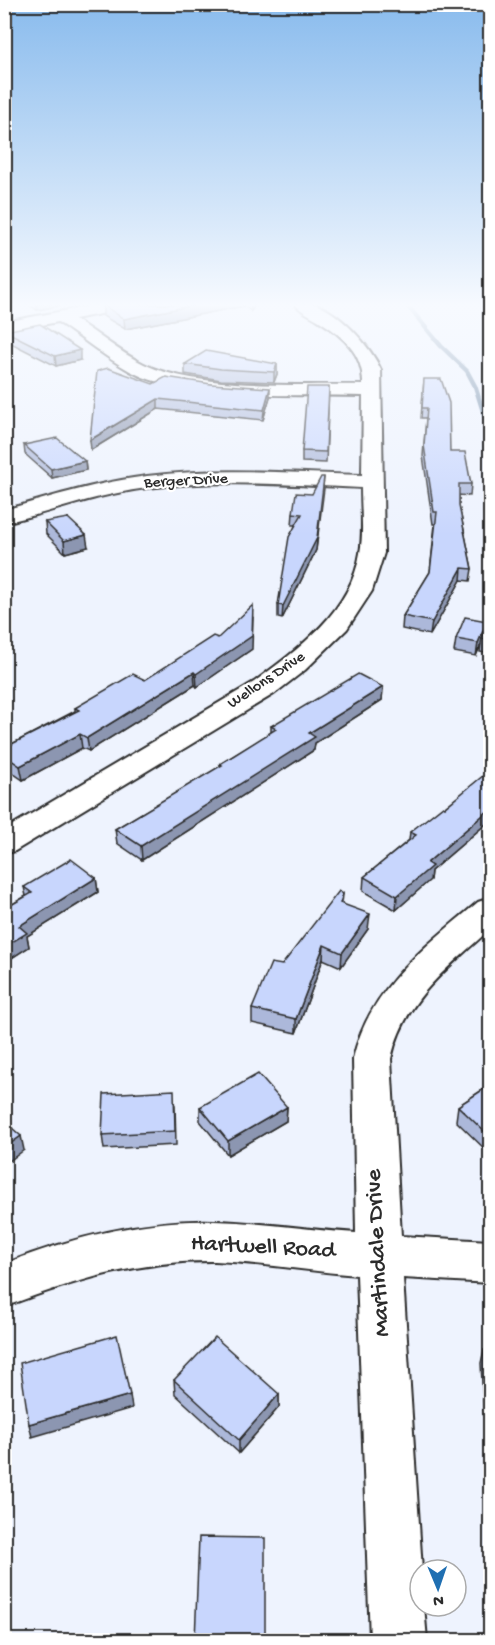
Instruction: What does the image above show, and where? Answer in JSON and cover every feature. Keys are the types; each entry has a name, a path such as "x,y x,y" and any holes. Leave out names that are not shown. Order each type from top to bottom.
{"street":[{"path":"177,381 222,387 372,391"},
{"name":"Wellons Drive","path":"4,844 264,688 320,644 350,608 368,573 372,553 372,381"},
{"name":"Berger Drive","path":"4,517 94,492 147,482 222,479 372,482"},
{"name":"Martindale Drive","path":"398,1641 372,1059 379,1032 393,1004 413,980 490,910"},
{"name":"Hartwell Road","path":"4,1286 90,1257 146,1246 210,1241 266,1243 379,1256 490,1262"}],"building":[{"path":"96,381 144,381 153,384 159,381 190,381 270,388 264,410 158,399 90,440"},
{"path":"424,381 442,381 449,403 450,452 465,452 471,484 459,484 459,506 472,569 462,568 432,622 403,616 430,572 437,512 434,512 424,445 427,408 422,408"},
{"path":"307,387 329,387 326,452 302,451"},
{"path":"57,438 85,461 51,469 24,445"},
{"path":"321,477 324,477 317,538 283,606 278,605 289,537 302,514 293,513 296,493 312,494"},
{"path":"68,518 86,535 64,541 45,522"},
{"path":"253,605 252,636 196,674 194,672 87,738 80,734 20,766 4,755 4,748 79,710 75,708 133,674 145,680 213,636 218,638"},
{"path":"490,616 490,640 482,639"},
{"path":"465,617 487,621 478,643 456,639"},
{"path":"358,674 383,687 309,733 315,737 141,846 115,829 222,765 220,764 276,729 271,726"},
{"path":"490,770 490,810 427,863 432,866 397,896 364,877 416,835 410,832"},
{"path":"71,859 96,878 19,926 27,933 4,947 4,909 32,893 24,887"},
{"path":"339,891 343,894 340,903 370,914 342,953 324,945 296,1019 252,1009 271,963 282,965"},
{"path":"258,1074 287,1107 228,1141 200,1107"},
{"path":"490,1085 490,1137 458,1106"},
{"path":"174,1090 175,1131 102,1135 104,1094"},
{"path":"4,1121 21,1136 4,1148"},
{"path":"117,1335 130,1395 29,1424 20,1363"},
{"path":"215,1337 279,1394 239,1440 174,1380"},
{"path":"484,1350 490,1350 490,1407 488,1407"},
{"path":"199,1537 265,1538 265,1641 195,1641"}],"waterway":[{"path":"472,381 490,433"}]}
